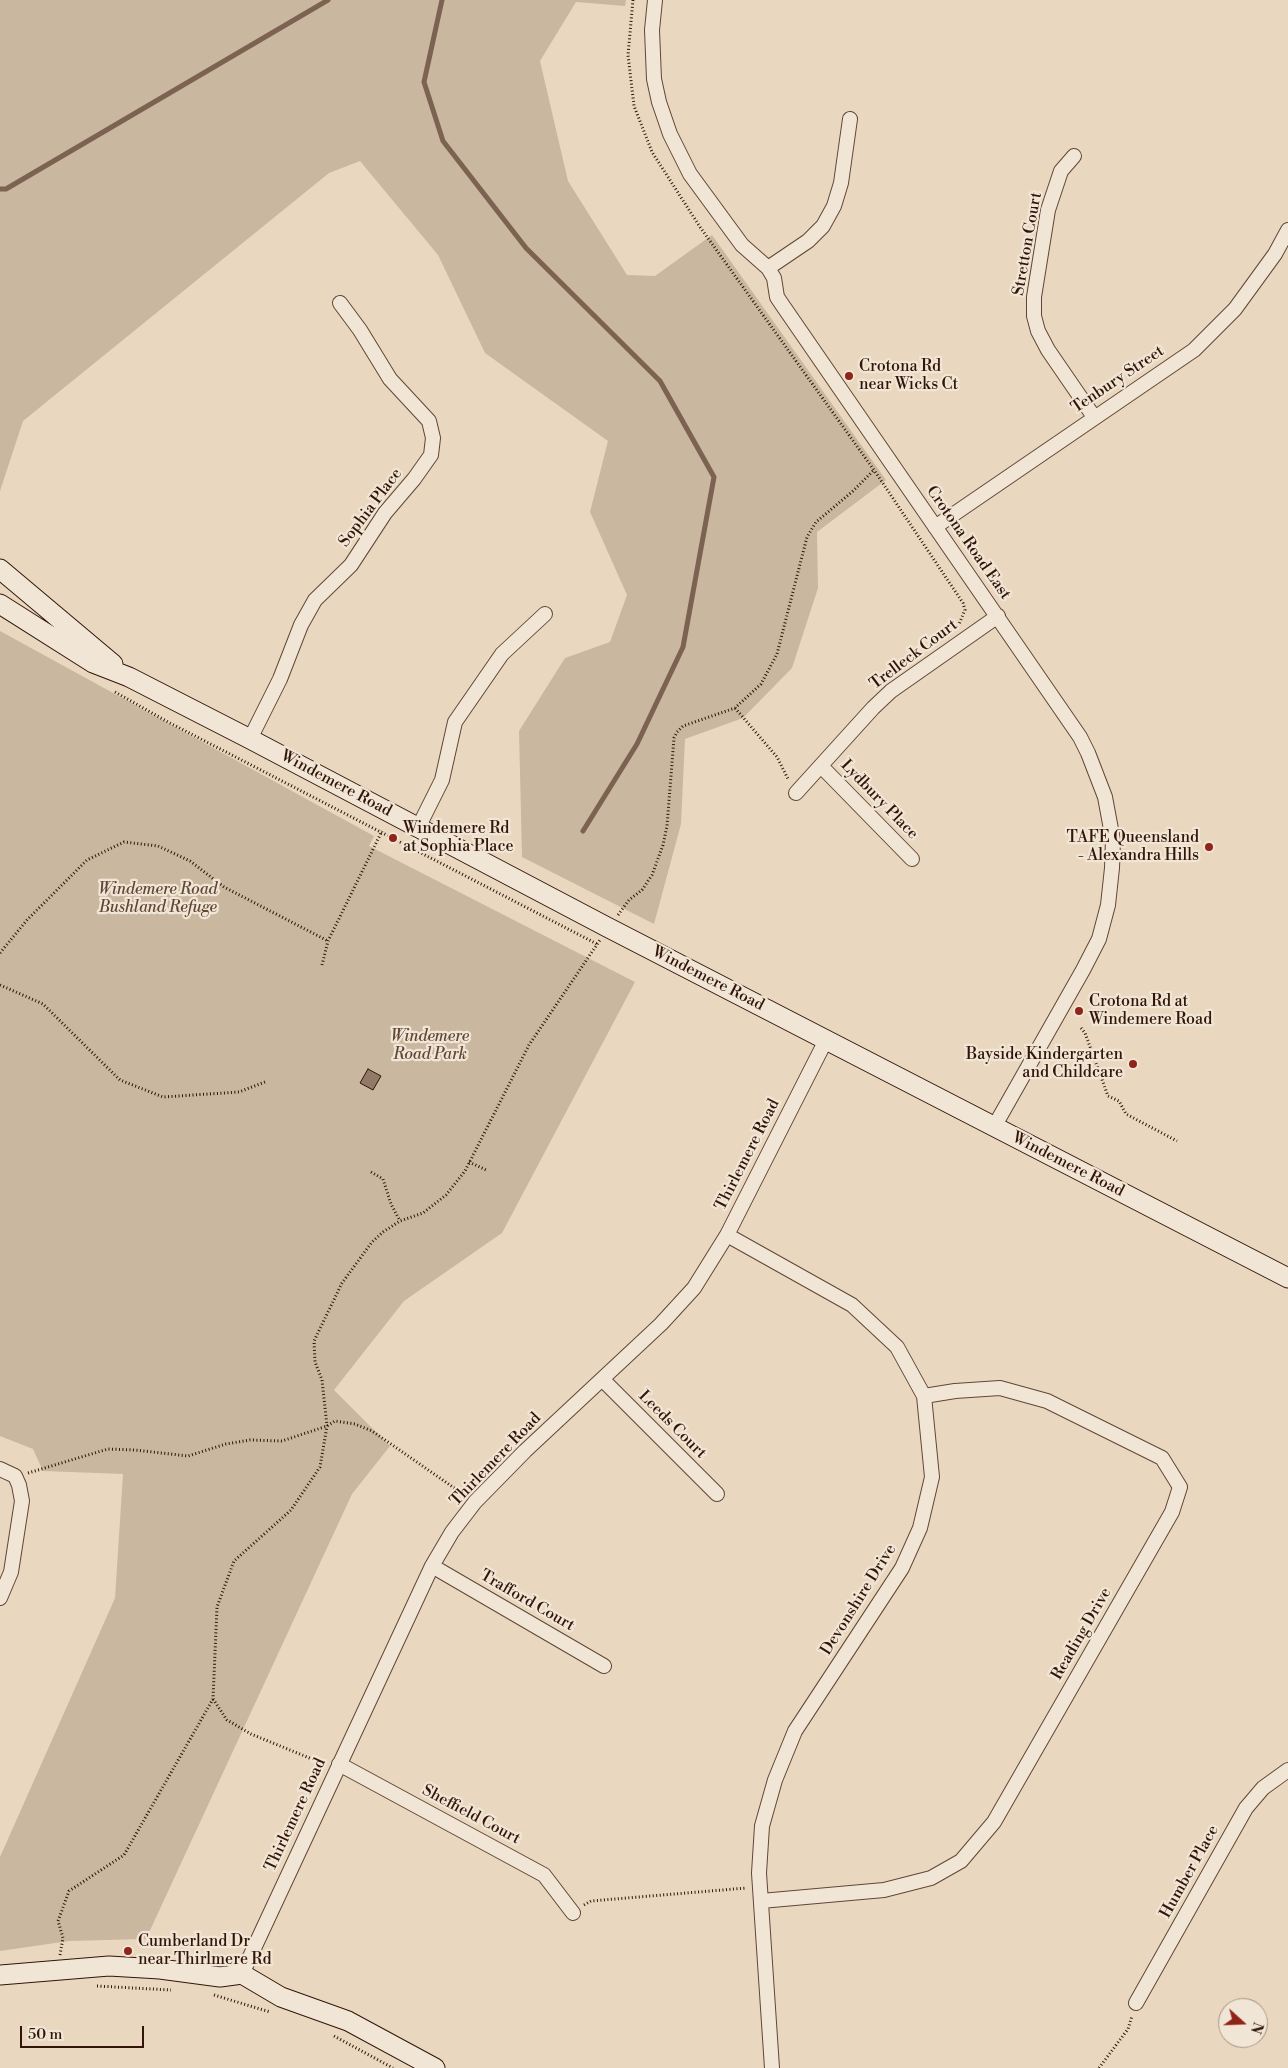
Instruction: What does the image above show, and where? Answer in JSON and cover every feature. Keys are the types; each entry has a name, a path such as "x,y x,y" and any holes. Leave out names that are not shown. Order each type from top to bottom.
{"main road":[{"name":"Windemere Road","path":"0,569 130,677"},
{"name":"Windemere Road","path":"0,604 93,663 130,677 607,927 1288,1278"},
{"path":"0,1975 109,1966 160,1969 220,1977 242,1974 281,1997 348,2021 435,2068"}],"street":[{"name":"Crotona Road East","path":"655,0 652,30 654,79 659,102 670,134 690,174 742,245 768,268 774,278 777,297 781,304 1069,721 1088,753 1105,797 1113,840 1110,889 1099,939 994,1127"},
{"path":"768,268 808,241 823,226 834,206 841,183 850,119"},
{"name":"Stretton Court","path":"1074,156 1061,171 1048,210 1034,297 1034,316 1038,331 1048,350 1094,417"},
{"name":"Tenbury Street","path":"935,527 1194,350 1235,309 1275,254 1288,230"},
{"name":"Sophia Place","path":"250,739 280,679 301,625 315,600 351,565 385,512 414,480 431,455 434,438 429,421 390,379 360,330 340,303"},
{"path":"418,828 442,780 455,722 502,654 545,614"},
{"name":"Trelleck Court","path":"796,793 873,708 891,691 998,616"},
{"name":"Lydbury Place","path":"821,766 912,859"},
{"name":"Thirlemere Road","path":"242,1974 432,1566 452,1532 475,1502 525,1451 603,1380 661,1324 694,1288 727,1235 826,1040"},
{"name":"Devonshire Drive","path":"727,1235 852,1305 897,1347 924,1396 932,1477 920,1528 902,1568 795,1731 775,1780 762,1826 759,1886 772,2068"},
{"name":"Leeds Court","path":"603,1380 717,1494"},
{"name":"Reading Drive","path":"761,1901 884,1890 931,1878 961,1860 994,1822 1172,1512 1180,1487 1162,1458 1047,1401 1000,1388 955,1391 924,1396"},
{"path":"0,1469 15,1476 22,1501 11,1572 0,1598"},
{"name":"Trafford Court","path":"432,1566 604,1666"},
{"name":"Sheffield Court","path":"339,1764 544,1875 573,1913"},
{"name":"Humber Place","path":"1136,2003 1246,1808 1263,1788 1288,1770"}],"path":[{"path":"607,927 629,900 642,890 652,875 667,826 674,738 677,732 683,726 735,708 761,684 777,654 806,537 816,522 874,470 963,603 965,610 963,618 958,625 966,638"},
{"path":"56,1970 63,1938 58,1921 69,1892 124,1855 213,1699 217,1607 234,1561 291,1510 320,1467 327,1426 322,1380 314,1362 314,1341 342,1283 372,1242 383,1232 400,1221 423,1213 446,1195 469,1162 529,1045 598,944 168,722 109,688"},
{"path":"735,708 777,757 796,793"},
{"path":"322,965 328,941 391,814"},
{"path":"0,953 27,920 87,860 124,842 158,846 190,860 224,887 328,941"},
{"path":"0,985 43,1004 120,1080 163,1097 239,1092 265,1082"},
{"path":"1081,1028 1085,1033 1108,1096 1118,1101 1126,1114 1177,1141"},
{"path":"469,1162 486,1170"},
{"path":"371,1172 383,1178 391,1204 400,1221"},
{"path":"15,1476 108,1449 188,1456 226,1444 250,1440 282,1441 327,1426 335,1421 355,1424 372,1431 475,1502"},
{"path":"213,1699 227,1720 251,1734 324,1764 339,1764"},
{"path":"573,1913 591,1901 759,1886"},
{"path":"91,1986 173,1990"},
{"path":"209,1994 274,2014"},
{"path":"1099,2068 1128,2029 1136,2003"},
{"path":"326,2032 393,2068"}],"green space":[{"path":"0,0 626,0 625,6 576,2 540,61 568,181 627,275 655,276 712,235 886,480 817,532 818,588 792,668 743,718 685,739 681,824 654,924 522,857 519,731 565,658 610,642 627,595 590,512 608,441 485,353 438,255 360,161 329,173 23,421 0,491"},
{"path":"0,631 374,836 369,846 635,982 502,1233 404,1301 334,1390 390,1446 352,1494 146,1939 69,1941 0,1951 0,1857 115,1598 123,1474 43,1471 33,1449 0,1436"}],"building":[{"path":"368,1069 381,1076 373,1090 360,1083"}],"waterway":[{"path":"0,189 6,189 328,0"},
{"path":"442,0 424,82 443,141 526,248 660,381 714,477 683,647 637,744 583,831"}],"place":[{"name":"Crotona Rd near Wicks Ct","path":"849,376"},
{"name":"Windemere Rd at Sophia Place","path":"393,838"},
{"name":"TAFE Queensland - Alexandra Hills","path":"1209,847"},
{"name":"Crotona Rd at Windemere Road","path":"1079,1011"},
{"name":"Bayside Kindergarten and Childcare","path":"1133,1064"},
{"name":"Cumberland Dr near Thirlmere Rd","path":"128,1951"}],"park label":[{"name":"Windemere Road Bushland Refuge","path":"158,899"},
{"name":"Windemere Road Park","path":"430,1046"}]}
